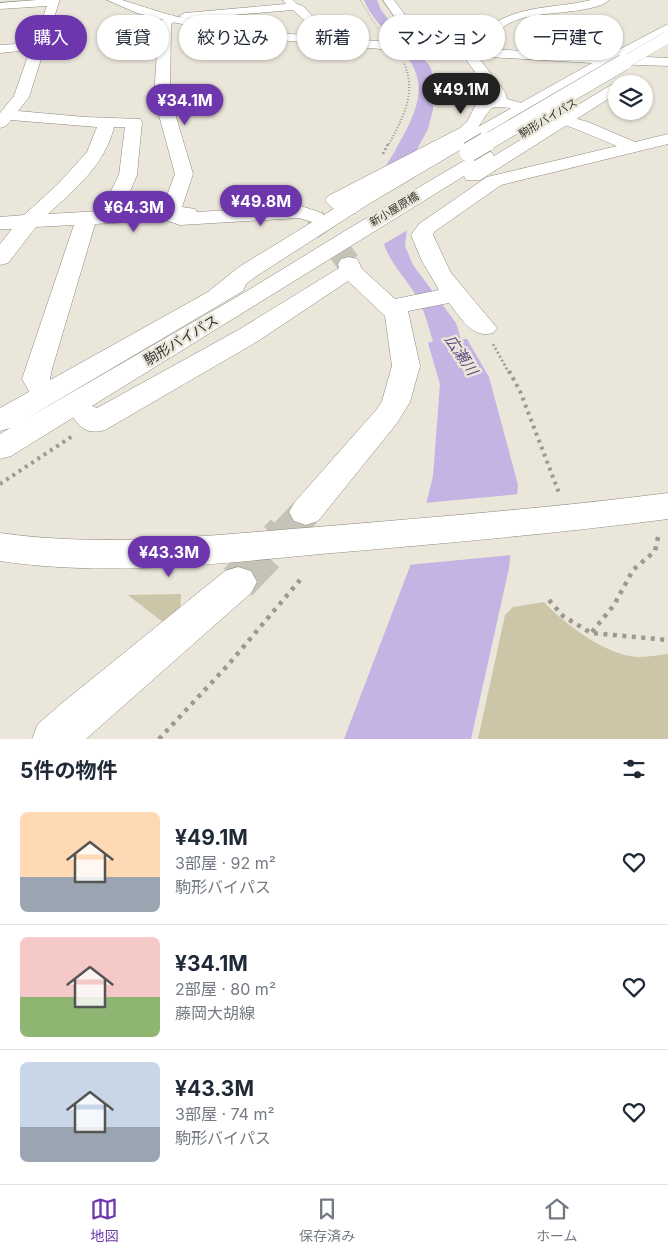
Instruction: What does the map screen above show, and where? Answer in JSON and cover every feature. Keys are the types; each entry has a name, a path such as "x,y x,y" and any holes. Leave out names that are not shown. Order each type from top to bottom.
{"main road":[{"path":"112,0 256,29 297,33"},
{"path":"127,0 275,36 379,48"},
{"path":"388,0 398,15"},
{"path":"505,21 521,14 577,7 604,0"},
{"path":"0,6 54,1 49,15"},
{"path":"170,12 291,4 299,8 305,15"},
{"path":"170,12 165,22 162,98 184,174 182,187 170,214"},
{"path":"623,51 668,28"},
{"name":"駒形バイパス","path":"431,188 477,154 668,37"},
{"name":"駒形バイパス","path":"477,154 668,46"},
{"path":"0,49 15,48"},
{"path":"623,57 667,59"},
{"path":"642,74 667,59"},
{"path":"2,120 21,97 33,60"},
{"path":"472,60 500,95 499,102"},
{"path":"579,60 585,62 590,70"},
{"path":"437,152 607,60"},
{"path":"0,223 315,205 356,212 431,188 565,120 608,94"},
{"path":"0,96 21,97"},
{"path":"356,212 471,129 485,105 499,102 522,107 565,120 631,146"},
{"path":"2,120 134,122 128,175 112,206 99,217 38,368 36,379 40,387"},
{"path":"0,258 30,222 87,167 104,138 107,121"},
{"path":"484,328 450,296 422,235 426,228 494,181 631,146 668,139"},
{"name":"新小屋原橋","path":"356,212 431,188"},
{"path":"170,214 174,218 180,219 301,212 315,217"},
{"name":"駒形バイパス","path":"0,448 256,296 356,212"},
{"name":"駒形バイパス","path":"0,421 205,303 356,212"},
{"path":"89,418 250,335 350,268 397,306 450,296"},
{"path":"306,512 396,402 406,366 397,306"},
{"path":"0,546 36,553 109,555 220,550 339,539 563,508 663,519"},
{"path":"54,739 84,711 190,625 238,582"}],"path":[{"path":"360,0 379,30"},
{"path":"382,156 402,120 409,97 410,76 401,60"},
{"path":"484,328 520,391 563,508"},
{"path":"0,484 89,418"},
{"path":"591,633 614,605 633,570 655,551 663,519"},
{"path":"159,739 228,665 300,580"},
{"path":"549,600 563,616 591,633 668,640"}],"shaded area":[{"path":"181,594 180,617 164,623 128,595"},
{"path":"544,602 574,629 612,651 637,657 668,654 668,739 478,739 505,615 513,607"}],"water":[{"path":"364,0 377,0 385,15 379,15 379,23"},
{"name":"広瀬川","path":"410,60 425,60 430,66 433,76 433,110 428,129 416,151 405,246 413,265 456,323 461,339 467,339 489,377 518,485 509,568 471,739 344,739 412,561 433,476 440,384 428,343 433,341 419,300 395,266 385,247 381,219 384,176 387,164 404,135 418,100 419,90 415,70"}],"pier":[{"path":"416,177 411,228 382,245 377,199"},
{"path":"520,494 514,555 407,565 424,503"}],"tunnel":[{"path":"315,217 335,245"},
{"path":"334,243 349,264"},
{"path":"284,535 306,512"},
{"path":"238,582 285,533"}]}
